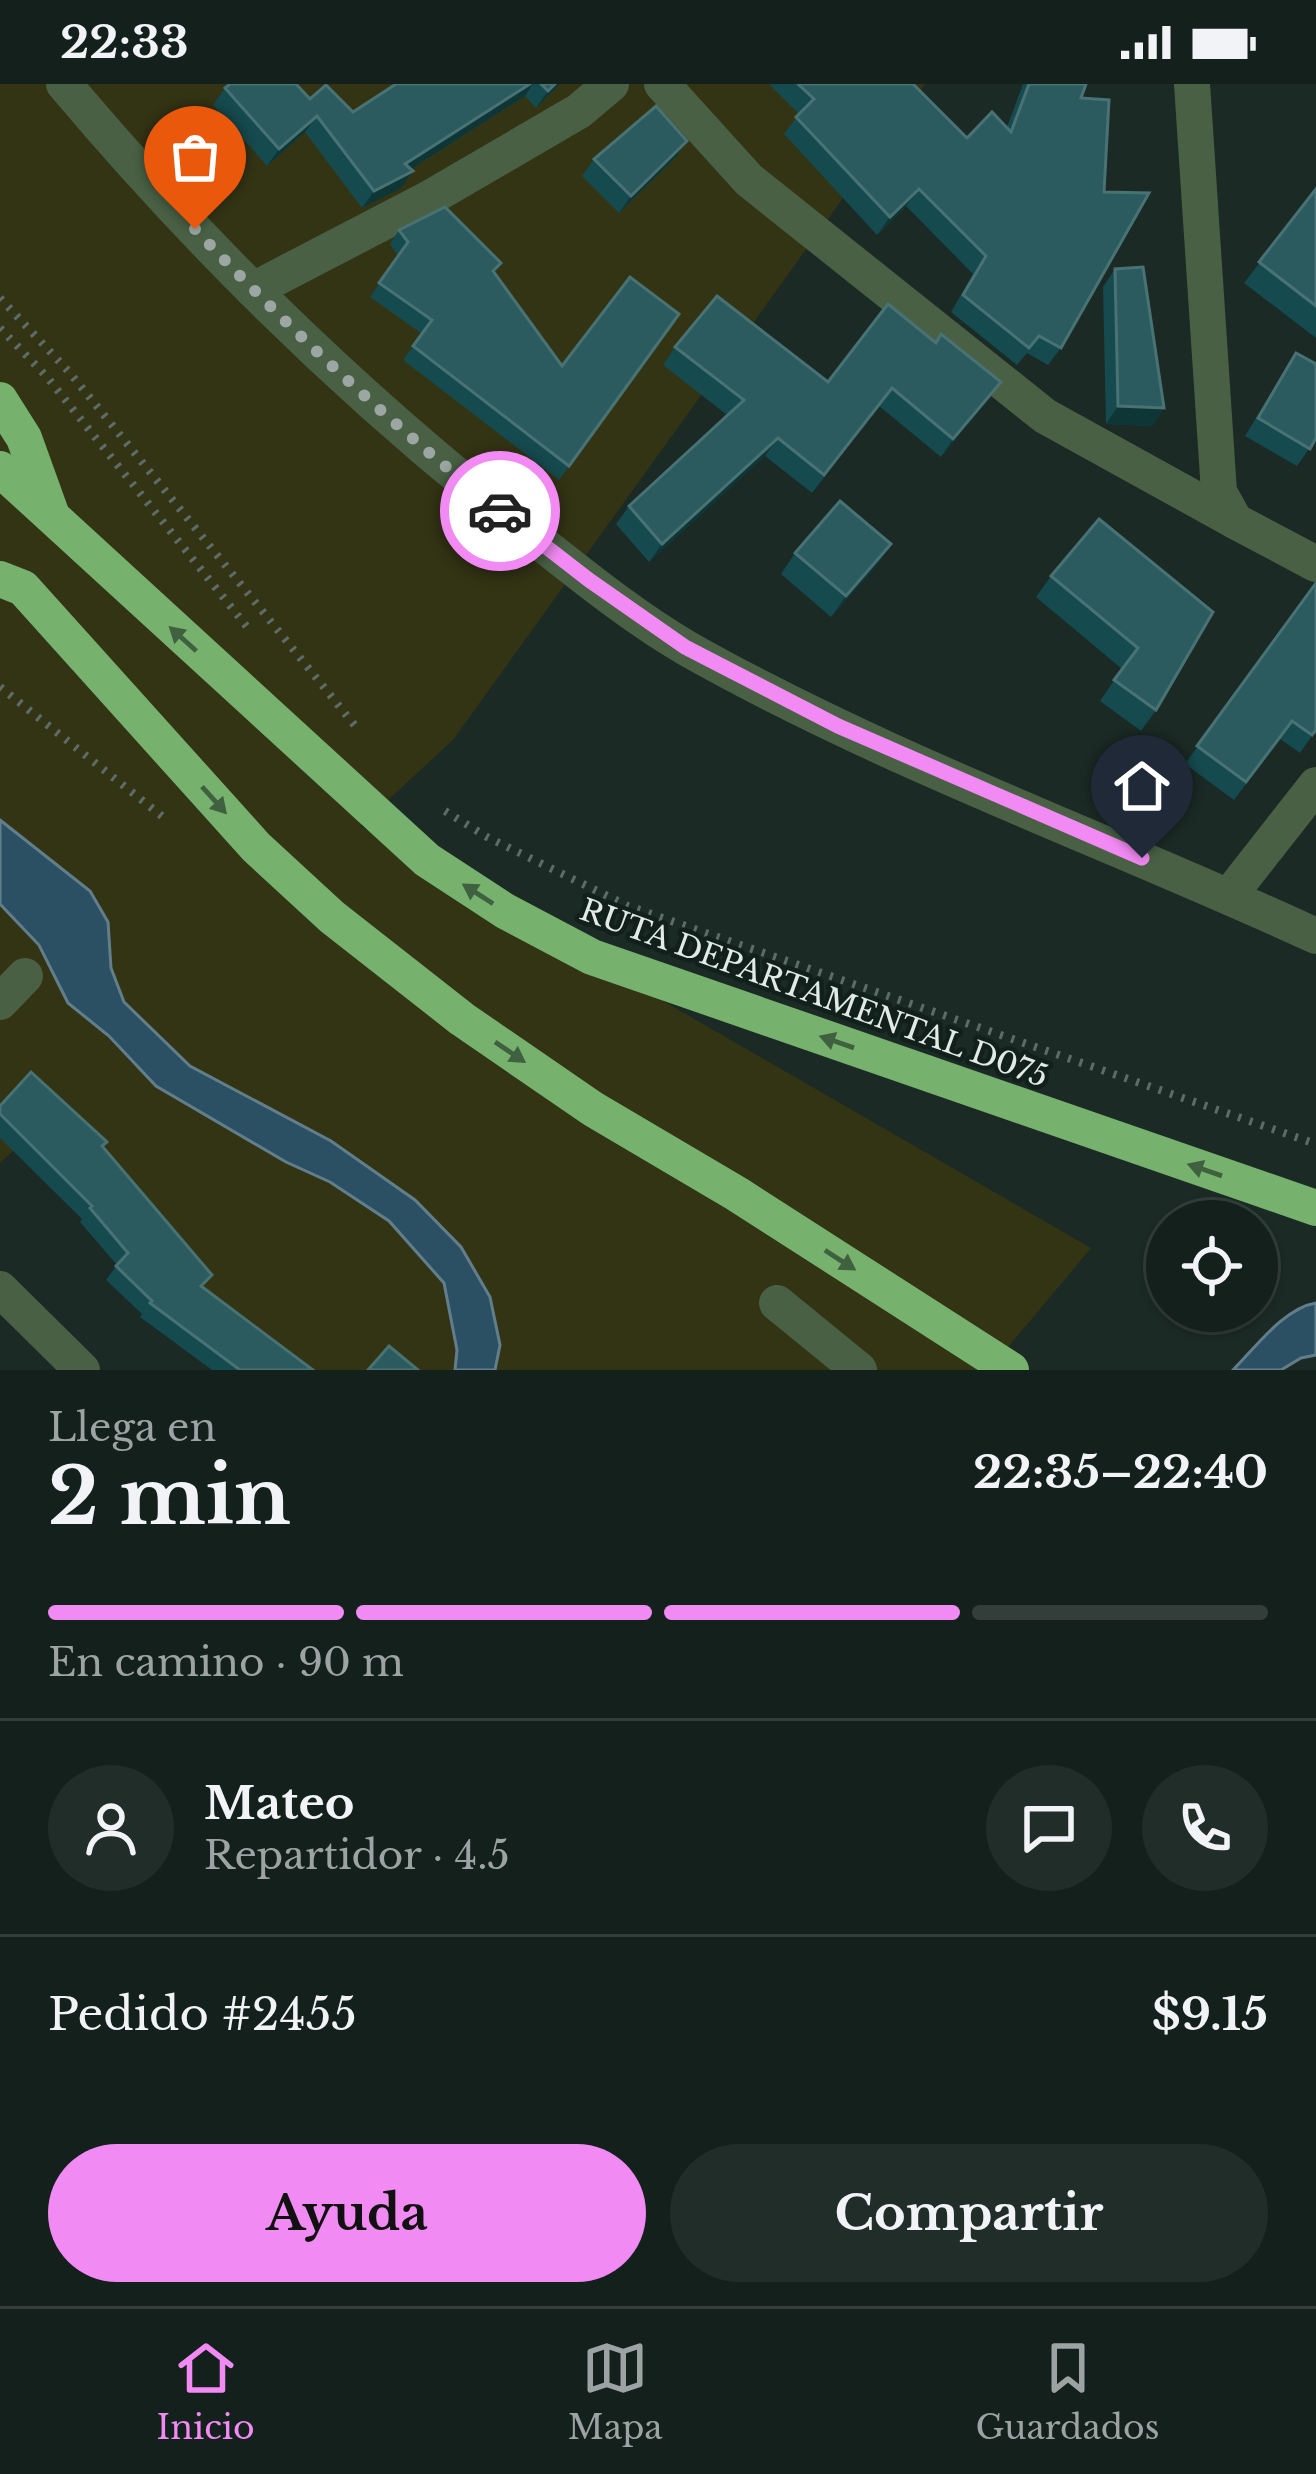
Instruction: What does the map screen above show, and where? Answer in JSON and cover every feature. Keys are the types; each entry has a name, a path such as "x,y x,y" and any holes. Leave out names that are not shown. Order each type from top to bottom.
{"highway":[{"name":"RUTA DEPARTAMENTAL D075","path":"0,400 24,438 54,522 427,860 505,911 592,957 1316,1208"},
{"path":"0,469 54,522"},
{"path":"8,579 256,847 332,917 461,1019 593,1109 737,1194 1011,1370"}],"street":[{"path":"64,84 253,290 430,457 589,580 685,647 838,726 1316,936"},
{"path":"253,290 428,199 579,111 610,84"},
{"path":"1192,84 1219,492 1235,521"},
{"path":"674,89 749,180 1045,416 1316,564"},
{"path":"1229,896 1316,785"},
{"path":"0,1289 82,1370"},
{"path":"777,1303 859,1370"}],"path":[{"path":"0,298 70,373 358,730"},
{"path":"0,328 47,377 254,636"},
{"path":"428,800 487,837 628,906 1316,1144"}],"shaded area":[{"path":"0,84 925,84 453,740 360,826 1091,1248 989,1370 290,1370 39,1127 0,1163"}],"water":[{"path":"0,820 90,891 108,922 111,968 124,1002 190,1066 331,1141 415,1200 461,1247 490,1297 500,1345 495,1370 455,1370 457,1350 444,1283 389,1221 330,1182 286,1162 156,1086 109,1036 68,1003 39,945 0,904"},
{"path":"1316,1303 1316,1355 1281,1370 1233,1370 1269,1332 1278,1332 1281,1321"}],"building":[{"path":"230,84 296,84 310,99 326,85 353,112 396,84 530,84 405,164 413,171 374,191 317,116 279,149 225,88"},
{"path":"798,84 913,84 967,138 992,112 1011,132 1029,84 1086,84 1081,98 1109,100 1104,192 1149,193 1061,348 1039,336 1029,348 963,295 986,256 919,189 890,217 796,117 814,99"},
{"path":"656,106 687,141 631,196 594,159"},
{"path":"1316,189 1316,306 1259,262"},
{"path":"445,207 501,263 493,271 562,366 630,277 679,314 569,466 413,346 432,320 379,283 408,242 399,230"},
{"path":"1143,267 1164,408 1118,406 1115,269"},
{"path":"717,296 828,382 888,304 936,343 941,334 1001,382 953,439 892,388 824,475 778,438 662,544 629,506 744,400 675,347"},
{"path":"1296,353 1316,364 1316,438 1310,449 1258,418"},
{"path":"840,501 891,544 846,596 795,553"},
{"path":"1099,519 1213,612 1156,710 1114,680 1138,648 1051,576"},
{"path":"1316,583 1316,730 1312,735 1292,721 1246,782 1197,746"},
{"path":"31,1072 107,1142 102,1146 212,1275 201,1286 313,1370 240,1370 150,1303 116,1266 128,1253 92,1206 0,1114 0,1106"},
{"path":"389,1346 418,1370 368,1370"}],"way so far":[{"path":"195,229 430,457 500,511"}],"route":[{"path":"500,511 685,647 838,726 1142,858"}]}
